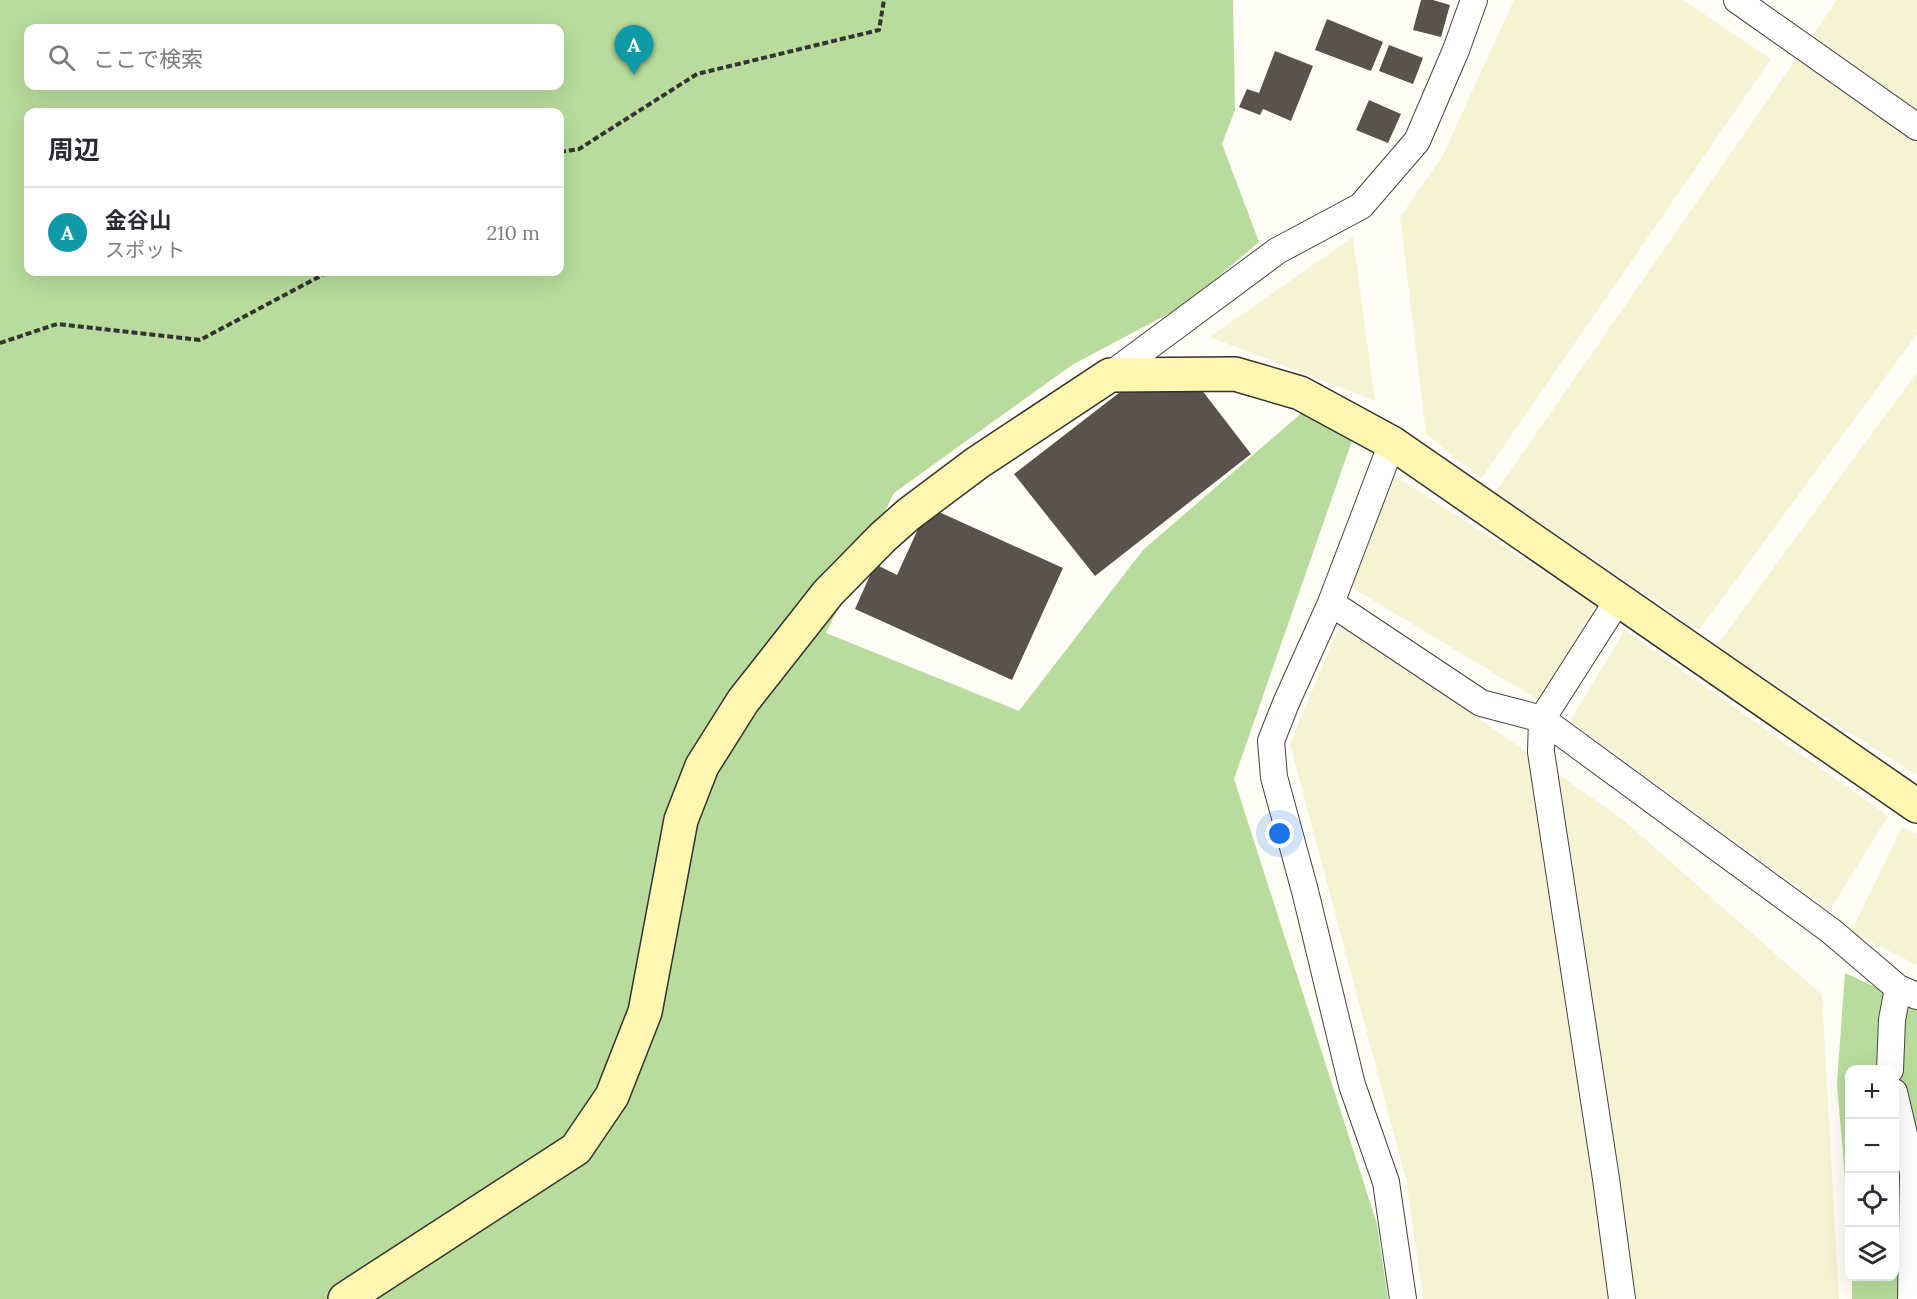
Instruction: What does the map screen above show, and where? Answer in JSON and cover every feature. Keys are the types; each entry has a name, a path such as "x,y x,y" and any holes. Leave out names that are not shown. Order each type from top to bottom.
{"street":[{"path":"345,1299 576,1149 612,1096 645,1012 681,820 702,766 743,701 828,593 883,537 977,463 1110,375 1277,251 1361,206 1417,141 1456,50 1474,0"},
{"path":"1737,0 1917,127"},
{"path":"1110,375 1234,374 1300,393 1392,443 1917,806"},
{"path":"1392,443 1331,603 1271,741 1274,777 1305,891 1352,1085 1386,1182 1403,1299"},
{"path":"1618,600 1542,719 1541,752 1605,1167 1622,1299"},
{"path":"1331,603 1480,703 1542,719 1831,931 1907,992 1892,1020 1890,1065"},
{"path":"1899,1113 1913,1172 1911,1299"}],"path":[{"path":"564,152 579,149 697,74 879,30 884,0"},
{"path":"0,343 57,324 200,340 320,276"}],"shaded area":[{"path":"1514,0 1683,0 1771,59 1481,479 1426,434 1400,217 1442,157"},
{"path":"1837,0 1917,0 1917,334 1699,630 1495,493"},
{"path":"1353,237 1375,401 1210,337"},
{"path":"1917,372 1917,775 1715,648"},
{"path":"1394,475 1599,608 1540,701 1351,587"},
{"path":"1341,622 1622,819 1822,995 1839,1299 1423,1299 1406,1180 1290,744"},
{"path":"1625,630 1888,816 1830,910 1570,721"},
{"path":"1902,827 1917,834 1917,965 1851,932"}],"green space":[{"path":"0,0 1233,0 1235,110 1222,144 1259,242 1185,305 1072,365 894,493 826,633 1019,711 1143,550 1305,410 1353,438 1234,779 1377,1224 1388,1299 0,1299"},
{"path":"1845,973 1917,1006 1917,1299 1852,1299 1852,1281 1899,1281 1899,1065 1845,1065 1845,1178 1837,1083"}],"building":[{"path":"1421,0 1433,0 1450,5 1441,37 1413,30"},
{"path":"1327,19 1383,42 1371,71 1315,50"},
{"path":"1389,45 1423,58 1413,84 1379,71"},
{"path":"1275,51 1313,66 1291,121 1263,109 1260,115 1239,107 1247,89 1259,93"},
{"path":"1369,100 1401,114 1388,143 1356,130"},
{"path":"1124,389 1201,389 1251,454 1095,576 1014,474"},
{"path":"928,507 1063,568 1012,680 855,609 875,564 897,575"}],"place":[{"name":"金谷山","path":"634,75"}]}
